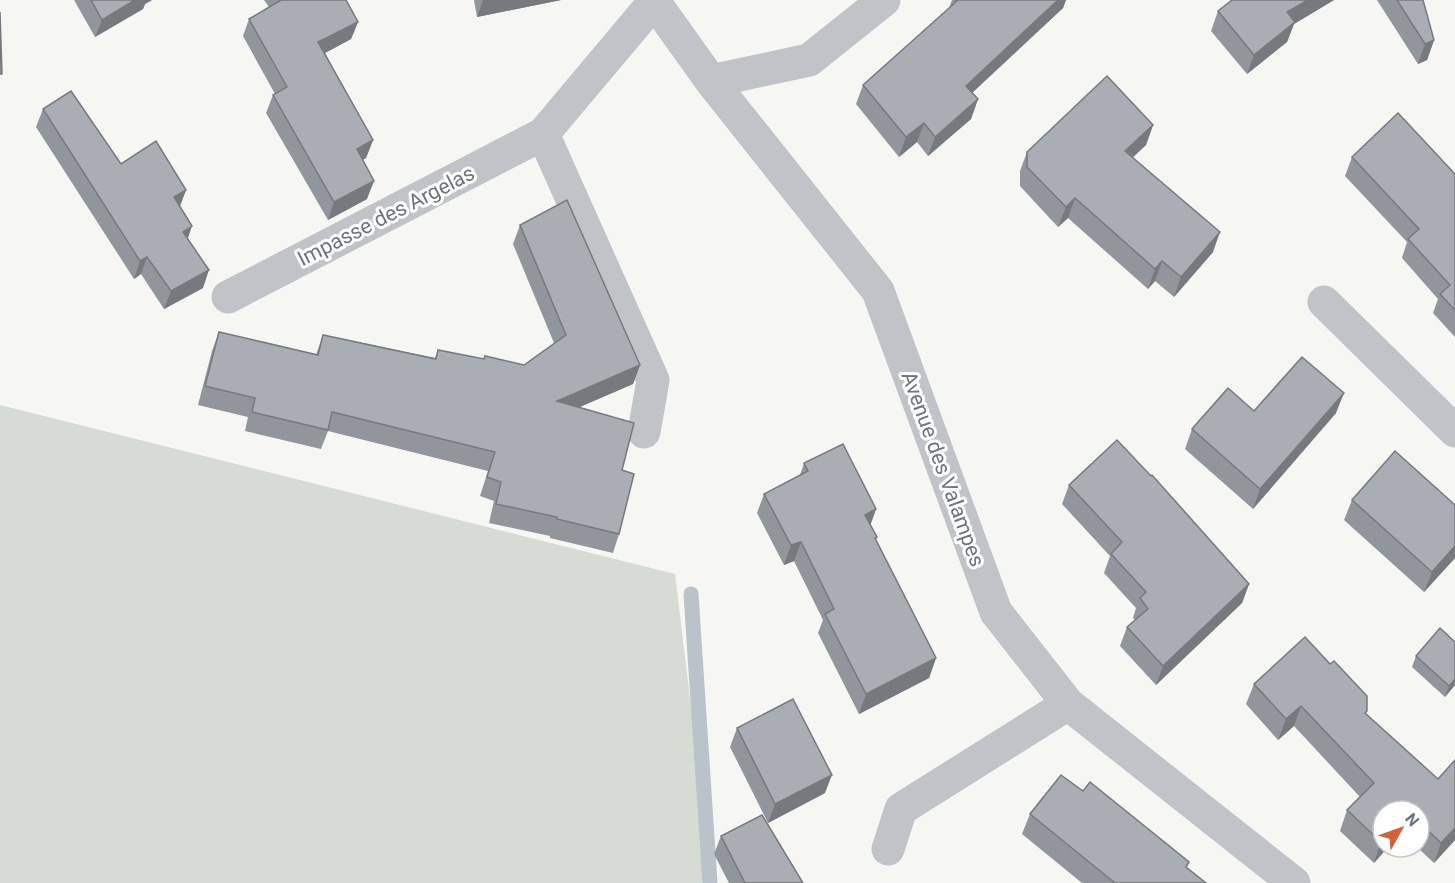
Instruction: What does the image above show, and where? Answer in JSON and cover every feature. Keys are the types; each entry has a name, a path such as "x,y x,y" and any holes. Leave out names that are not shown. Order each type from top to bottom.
{"street":[{"path":"711,81 809,60 884,0"},
{"name":"Avenue des Valampes","path":"654,1 711,81 878,291 996,612 1068,704 1294,883"},
{"name":"Impasse des Argelas","path":"228,297 543,134 654,1"},
{"path":"543,134 653,380 644,432"},
{"path":"1324,302 1455,431"},
{"path":"888,849 901,809 1068,704"}],"shaded area":[{"path":"0,405 675,574 711,873 709,883 0,883"}],"building":[{"path":"91,0 135,0 102,20"},
{"path":"281,0 346,0 358,22 318,42 373,140 357,149 374,181 334,202 273,95 287,87 249,19"},
{"path":"955,0 1058,0 966,86 978,99 935,137 924,123 906,137 863,85 957,1"},
{"path":"1232,0 1308,0 1287,12 1295,22 1254,55 1218,11"},
{"path":"1397,0 1423,0 1434,40 1425,44"},
{"path":"0,12 2,74 0,74"},
{"path":"1107,76 1153,125 1125,151 1220,232 1181,277 1162,261 1155,269 1075,198 1066,207 1027,167 1027,152"},
{"path":"71,91 121,164 156,141 186,190 174,197 192,226 183,232 209,270 171,291 147,257 140,261 43,109"},
{"path":"1398,113 1455,174 1455,310 1440,294 1450,285 1408,239 1419,229 1352,157"},
{"path":"567,200 640,365 557,401 634,423 622,470 634,474 619,534 557,519 557,517 496,504 501,482 487,477 495,452 332,412 328,430 252,412 255,398 205,386 219,332 318,355 323,335 436,359 438,350 484,359 485,356 524,365 566,335 520,225"},
{"path":"1302,357 1344,393 1260,489 1192,429 1228,388 1254,411"},
{"path":"1117,440 1152,475 1249,584 1163,666 1127,627 1148,609 1140,598 1146,592 1111,554 1122,542 1069,485"},
{"path":"843,444 876,509 865,515 936,658 866,694 825,614 834,609 801,542 791,545 764,494 808,471 804,463"},
{"path":"1395,451 1455,505 1455,546 1432,572 1352,500"},
{"path":"1440,628 1455,642 1455,679 1449,686 1416,656"},
{"path":"1305,637 1330,664 1334,661 1367,696 1365,713 1438,779 1455,760 1455,828 1441,843 1431,833 1431,799 1371,799 1371,833 1347,810 1374,783 1301,706 1286,719 1254,684"},
{"path":"793,699 832,775 775,804 737,728"},
{"path":"1061,775 1083,791 1090,782 1189,862 1186,867 1206,883 1115,883 1030,814"},
{"path":"762,815 803,883 745,883 721,836"}],"waterway":[{"path":"691,594 710,883"}]}
